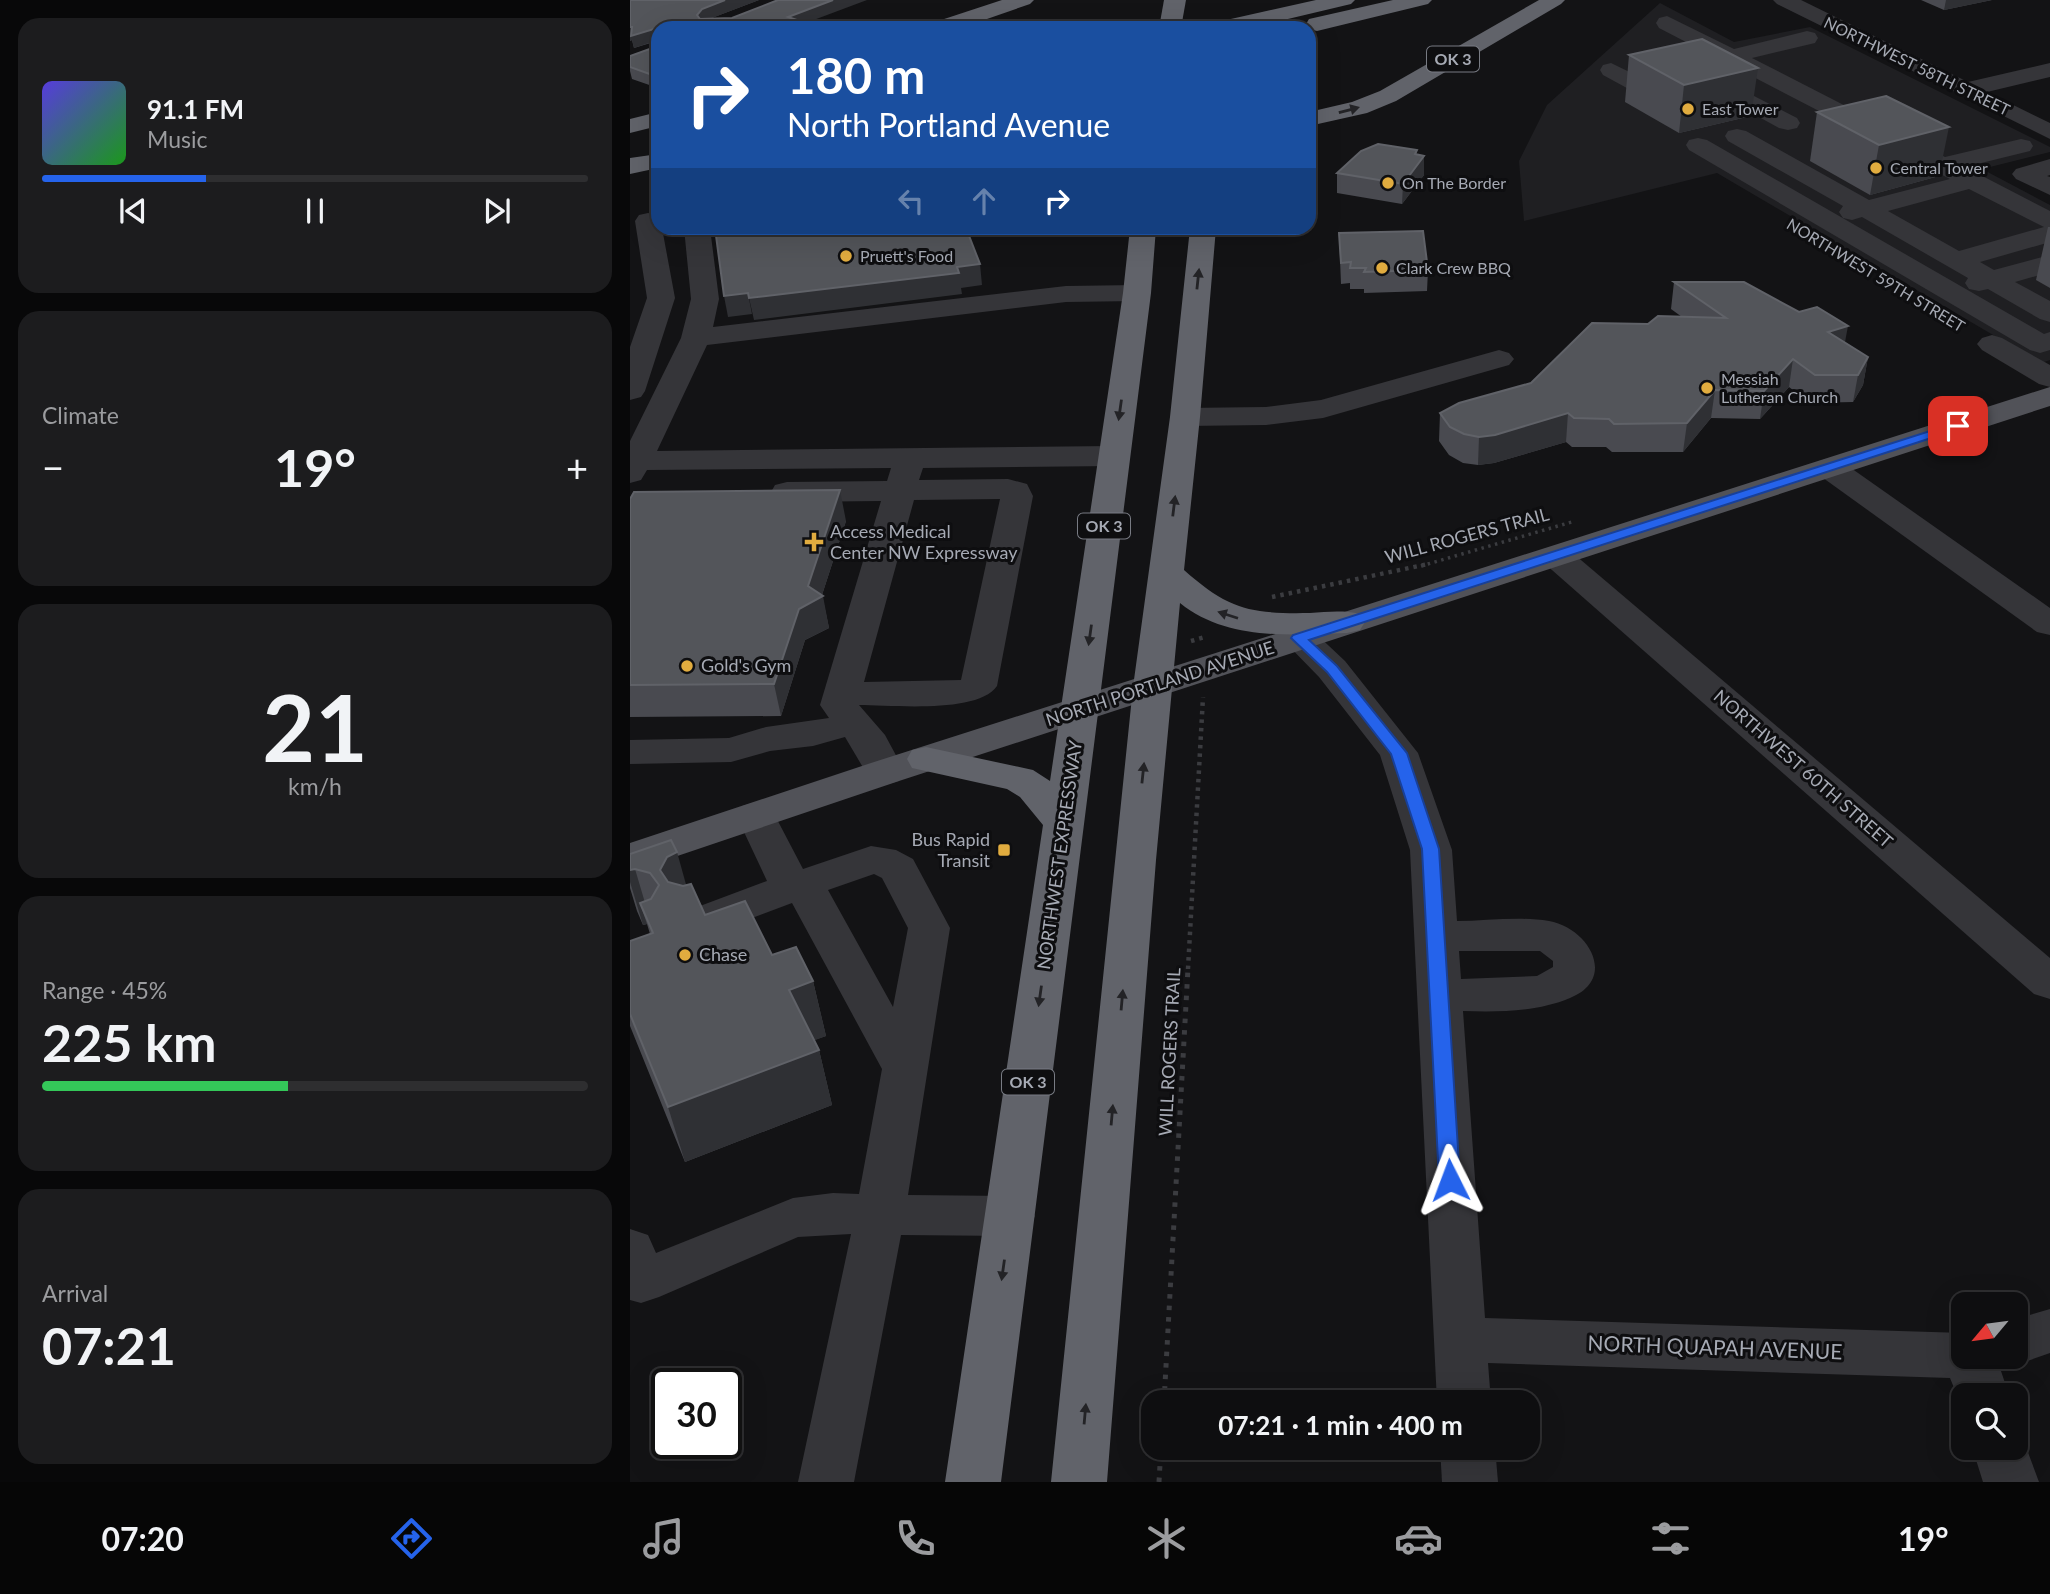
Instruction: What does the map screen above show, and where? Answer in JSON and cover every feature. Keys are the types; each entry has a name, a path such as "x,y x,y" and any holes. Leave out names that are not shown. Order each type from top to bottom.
{"highway":[{"path":"961,21 1023,0"},
{"path":"1172,21 1175,0"},
{"path":"1226,21 1344,0"},
{"path":"1316,24 1421,0"},
{"name":"OK 3","path":"1316,117 1359,108 1388,96 1554,0"},
{"path":"630,126 651,121"},
{"path":"630,146 651,142"},
{"path":"630,166 651,162"},
{"name":"NORTHWEST EXPRESSWAY","path":"974,1482 1137,293 1142,235"},
{"path":"1079,1482 1152,687 1185,417 1202,235"},
{"path":"1166,573 1207,606 1231,617 1268,623 1346,622"},
{"path":"926,759 1019,779 1034,788 1064,823"}],"main road":[{"name":"NORTH PORTLAND AVENUE","path":"630,858 1346,622 2050,396"}],"street":[{"name":"NORTHWEST 58TH STREET","path":"1789,7 2050,132"},
{"path":"1660,29 1717,68 1788,123"},
{"path":"1717,68 1807,38"},
{"path":"1717,68 1871,128 1943,177 2045,231"},
{"path":"1611,70 1644,88"},
{"path":"1916,92 2046,74"},
{"path":"1998,82 2043,108 2017,116"},
{"path":"1832,137 1871,128"},
{"path":"1737,136 2050,313"},
{"path":"1768,153 1806,144"},
{"path":"1796,227 1898,200 1943,177 2021,146"},
{"name":"NORTHWEST 59TH STREET","path":"1826,219 1700,158 1796,227 2050,378"},
{"path":"2050,167 2025,174 2050,187"},
{"path":"1943,177 1972,181 2045,231"},
{"path":"1898,200 1989,251"},
{"path":"1826,219 2040,344 2050,341"},
{"path":"630,391 661,298 648,221"},
{"path":"1956,260 2045,231"},
{"path":"630,752 731,750 774,737 813,734 848,708 964,692 978,686 1017,496 1008,489 905,474 634,467 696,338 705,299 698,235"},
{"path":"1920,301 2050,263"},
{"path":"696,338 1066,294 1137,293"},
{"path":"630,300 661,298"},
{"path":"1185,417 1275,415 1323,409 1499,359"},
{"path":"752,492 905,474 1113,456"},
{"path":"1830,468 2050,624"},
{"path":"885,772 848,708 905,474"},
{"name":"NORTHWEST 60TH STREET","path":"1556,556 2050,983"},
{"path":"1299,638 1332,669 1399,753 1387,768 1431,849 1463,1390"},
{"path":"756,815 905,1069"},
{"path":"699,923 871,860 881,860 898,869 929,928 880,1215 826,1482"},
{"path":"1436,936 1548,936 1561,942 1571,954 1575,965 1572,976 1562,986 1545,993 1439,995"},
{"path":"634,1273 793,1218 813,1214 1010,1216"},
{"path":"2028,1338 2050,1331"},
{"name":"NORTH QUAPAH AVENUE","path":"1459,1340 1951,1356"},
{"path":"1469,1460 1470,1482"},
{"path":"2003,1460 2011,1482"}],"path":[{"name":"WILL ROGERS TRAIL","path":"1260,600 1426,565 1588,517"},
{"path":"1190,642 1205,637"},
{"name":"WILL ROGERS TRAIL","path":"1165,1390 1202,703"},
{"path":"1159,1482 1160,1460"}],"shaded area":[{"path":"1660,3 1734,42 1810,27 2050,147 2050,152 1982,169 2050,205 2050,360 2041,363 1717,173 1524,221 1519,161 1547,105"}],"building":[{"path":"630,0 725,0 702,9 697,15 700,19 732,18 778,0 833,0 788,17 794,19 788,21 651,21 651,30 631,36"},
{"path":"1702,39 1758,68 1684,85 1629,55"},
{"path":"651,48 651,74 630,67 630,56"},
{"path":"1886,96 1949,127 1879,145 1817,112"},
{"path":"1378,144 1417,150 1415,154 1424,156 1403,184 1337,173 1361,151"},
{"path":"1423,231 1428,270 1364,272 1366,268 1350,268 1351,262 1341,263 1339,233"},
{"name":"Pruett's Food","path":"716,235 969,235 980,264 957,267 959,273 749,298 748,293 724,296"},
{"path":"1674,282 1744,282 1799,312 1817,307 1848,326 1828,332 1868,357 1858,375 1815,375 1793,359 1764,391 1715,390 1687,423 1614,424 1609,419 1574,418 1568,413 1495,435 1479,437 1450,427 1440,413 1459,403 1531,383 1592,323 1648,324 1658,316 1726,318"},
{"path":"840,490 808,586 823,596 799,609 774,684 630,685 630,499 634,492"},
{"path":"671,840 677,852 667,857 660,870 668,882 683,886 691,884 705,915 745,901 772,955 796,947 813,981 789,990 819,1050 668,1107 630,1014 630,941 653,933 640,903 651,899 659,885 650,873 630,870 630,854"}],"place":[{"name":"East Tower","path":"1688,109"},
{"name":"Central Tower","path":"1876,168"},
{"name":"On The Border","path":"1388,183"},
{"name":"Pruett's Food","path":"846,256"},
{"name":"Clark Crew BBQ","path":"1382,268"},
{"name":"Messiah Lutheran Church","path":"1707,388"},
{"name":"Access Medical Center NW Expressway","path":"814,542"},
{"name":"Gold's Gym","path":"687,666"},
{"name":"Bus Rapid Transit","path":"1004,850"},
{"name":"Chase","path":"685,955"}],"route":[{"path":"1450,1180 1431,849 1399,753 1332,669 1299,638 1958,426"}]}
